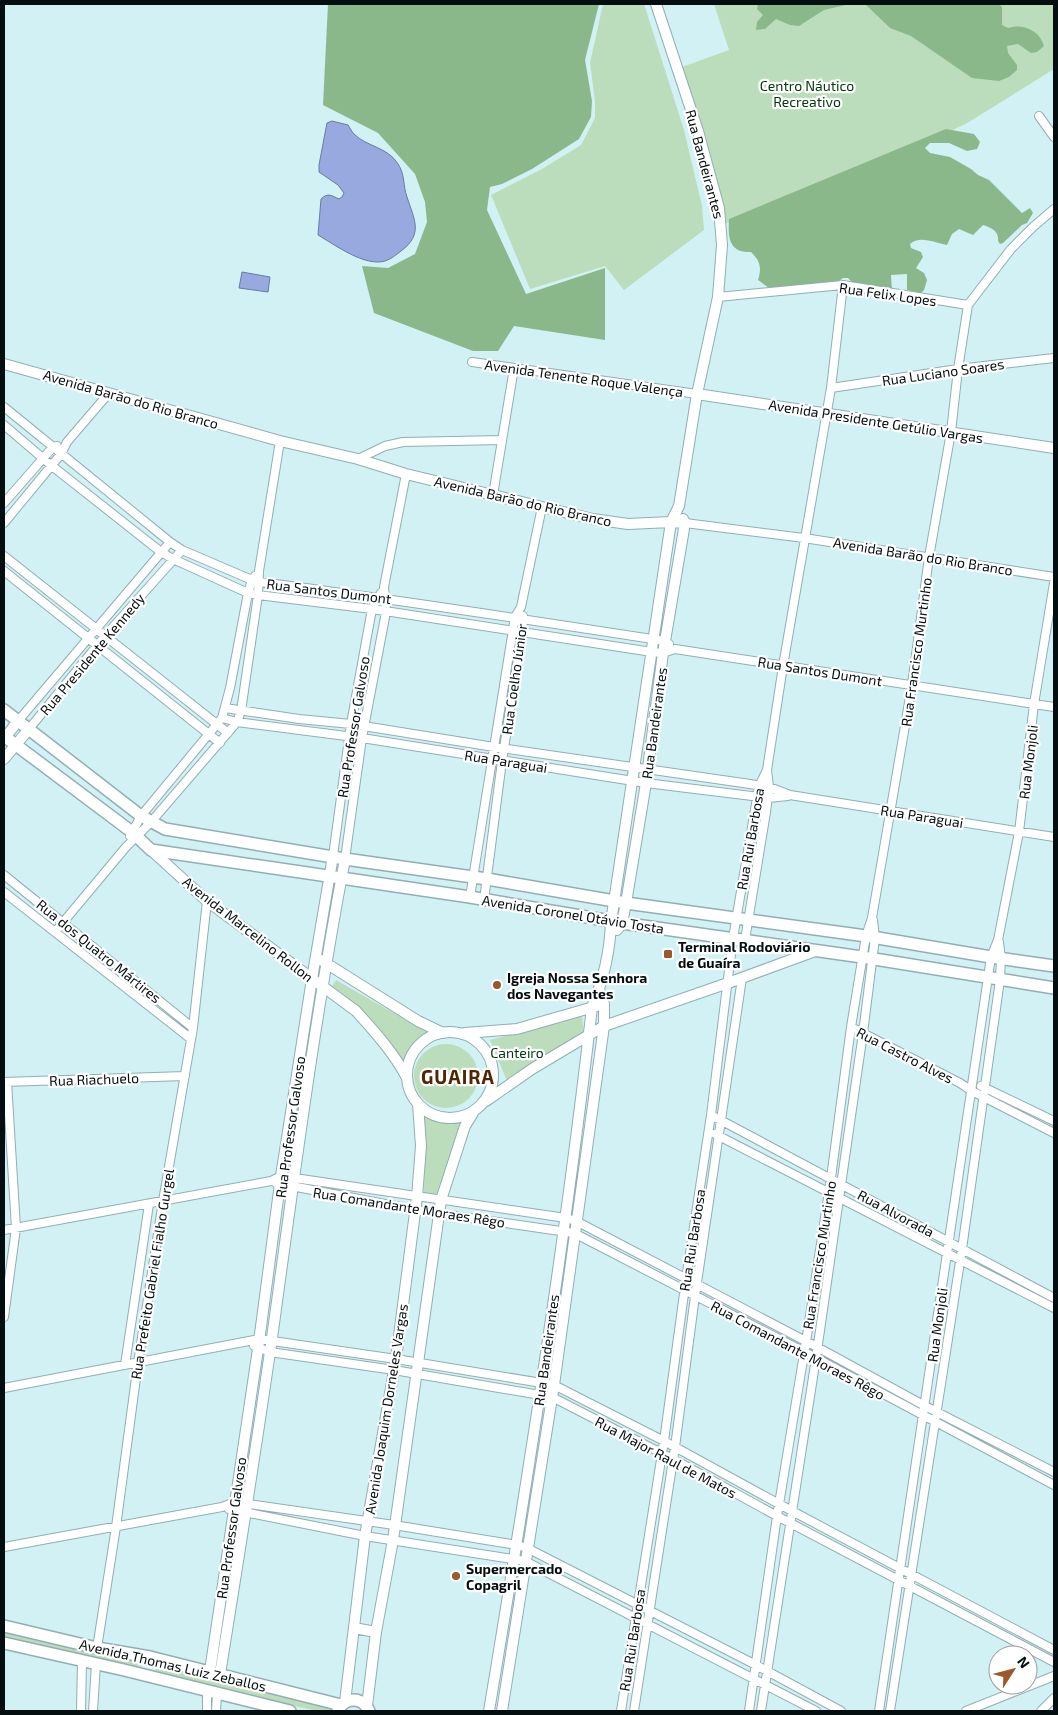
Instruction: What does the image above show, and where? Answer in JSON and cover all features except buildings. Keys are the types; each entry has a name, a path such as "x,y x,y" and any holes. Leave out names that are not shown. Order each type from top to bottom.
{"main road":[{"path":"4,710 146,819"},
{"name":"Avenida Marcelino Rollon","path":"4,737 134,834 151,850"},
{"name":"Avenida Coronel Otávio Tosta","path":"146,819 165,829 345,859 1054,966"},
{"path":"216,860 218,838"},
{"name":"Avenida Coronel Otávio Tosta","path":"151,850 470,897 616,923 739,939 1054,988"},
{"path":"411,889 412,869"},
{"path":"562,913 566,893"},
{"name":"Avenida Thomas Luiz Zeballos","path":"4,1626 97,1648 150,1657 215,1672 341,1706 357,1700 370,1710"},
{"name":"Avenida Thomas Luiz Zeballos","path":"4,1642 290,1711"},
{"path":"124,1670 143,1669 150,1657"}],"street":[{"name":"Rua Bandeirantes","path":"620,902 625,837 671,522 679,506 697,394 718,297 722,246 719,208 698,131 656,4"},
{"path":"1039,116 1054,137"},
{"name":"Rua Francisco Murtinho","path":"749,1711 755,1680 777,1516 805,1353 851,1027 867,958 872,918 912,685 929,557 951,432 968,305 1011,249 1033,227 1054,210"},
{"name":"Rua Felix Lopes","path":"718,297 843,285 968,305"},
{"name":"Rua Rui Barbosa","path":"621,1711 664,1441 728,983 739,939 748,920 768,798 767,770 804,538 831,388 843,285"},
{"name":"Rua Luciano Soares","path":"831,388 958,369 1054,358"},
{"name":"Avenida Tenente Roque Valença","path":"472,362 697,394"},
{"name":"Avenida Barão do Rio Branco","path":"4,364 280,441 358,459 406,474 593,519 628,524 685,523 804,538 1054,577"},
{"path":"493,495 514,368"},
{"path":"4,523 52,466 67,442 109,392"},
{"name":"Avenida Presidente Getúlio Vargas","path":"697,394 1054,448"},
{"name":"Rua Santos Dumont","path":"4,407 170,542 182,550 256,581 382,597 665,641"},
{"name":"Rua Santos Dumont","path":"4,426 162,552 173,559 248,593 372,609 652,652 663,653 674,649 1054,707"},
{"path":"358,459 385,446 403,442 502,440"},
{"path":"55,932 126,847 178,771 219,721 225,708 248,593 256,581 259,572 280,441"},
{"path":"4,503 53,447 67,442"},
{"name":"Rua Professor Galvoso","path":"215,1672 223,1585 299,1061 316,957 336,877 345,859 362,738 386,612 382,597 406,474"},
{"name":"Rua Bandeirantes","path":"571,1219 582,1092 592,1007 599,989 616,923 636,839 646,783 663,653 685,523 679,506"},
{"name":"Rua Coelho Júnior","path":"470,897 512,631 515,617 520,607 542,507"},
{"name":"Rua Presidente Kennedy","path":"4,737 170,542"},
{"name":"Rua Presidente Kennedy","path":"4,759 98,644 182,550"},
{"path":"4,556 105,636 219,721 228,733"},
{"path":"4,571 220,743"},
{"path":"134,834 146,819 188,780 237,722 241,711 258,595 256,581"},
{"name":"Rua Monjoli","path":"890,1711 962,1249 984,1086 998,940 1020,832 1034,704 1054,583"},
{"name":"Rua Professor Galvoso","path":"215,1672 234,1587 247,1509 272,1340 292,1182 323,987 336,877 333,856 351,737 351,724 372,609 382,597"},
{"name":"Rua Coelho Júnior","path":"484,900 502,761 524,619 520,607"},
{"path":"665,641 674,649"},
{"path":"60,671 69,680"},
{"name":"Rua Paraguai","path":"225,708 298,719 351,724 494,748 769,787 790,795 1054,837"},
{"path":"643,713 655,716"},
{"path":"298,719 298,730"},
{"name":"Rua Paraguai","path":"219,721 362,738 646,783 768,798 790,795"},
{"path":"567,771 569,758"},
{"name":"Rua Rui Barbosa","path":"739,939 736,918 758,786 767,770"},
{"path":"178,771 188,780"},
{"path":"704,790 705,778"},
{"path":"625,837 636,839"},
{"name":"Avenida Marcelino Rollon","path":"151,850 207,901 356,1011 399,1062 407,1078"},
{"path":"747,855 758,858"},
{"name":"Rua dos Quatro Mártires","path":"4,875 194,1028"},
{"name":"Rua dos Quatro Mártires","path":"4,892 191,1039"},
{"name":"Rua Prefeito Gabriel Fialho Gurgel","path":"97,1648 153,1263 194,1028 207,901"},
{"path":"604,1004 517,1029 486,1033 442,1033 428,1038 416,1049 409,1063 407,1078 411,1092 418,1104 434,1116 454,1119 472,1113 532,1069 604,1026 815,951"},
{"name":"Avenida Marcelino Rollon","path":"316,957 418,1022 442,1033"},
{"name":"Rua Francisco Murtinho","path":"761,1711 816,1358 863,1033 867,958"},
{"name":"Rua Rui Barbosa","path":"634,1711 675,1447 696,1284 742,978"},
{"name":"Rua Monjoli","path":"879,1711 972,1087 994,979"},
{"name":"Rua Bandeirantes","path":"490,1709 530,1461 556,1282 569,1232 594,1094 604,1026 604,1004 599,989"},
{"name":"Rua Castro Alves","path":"851,1027 960,1083 972,1087 984,1086 1054,1121"},
{"path":"462,1034 477,1041 488,1054 494,1069 493,1086 486,1101"},
{"path":"720,1048 732,1050"},
{"path":"299,1061 311,1063"},
{"path":"845,1071 857,1073"},
{"name":"Rua Riachuelo","path":"6,1082 185,1076"},
{"path":"4,1317 16,1228 6,1082"},
{"name":"Rua Castro Alves","path":"972,1087 982,1096 1054,1133"},
{"path":"582,1092 594,1094"},
{"name":"Avenida Joaquim Dorneles Vargas","path":"341,1706 354,1628 367,1521 396,1359 416,1210 422,1146 418,1104"},
{"path":"1021,1116 1025,1106"},
{"name":"Avenida Joaquim Dorneles Vargas","path":"370,1710 376,1632 392,1540 440,1200 465,1126 472,1113"},
{"name":"Rua Alvorada","path":"711,1115 1054,1298"},
{"name":"Rua Alvorada","path":"708,1131 829,1191 1054,1308"},
{"path":"961,1164 973,1166"},
{"name":"Rua Comandante Moraes Rêgo","path":"4,1230 271,1181 417,1197 571,1219 1054,1472"},
{"name":"Rua Comandante Moraes Rêgo","path":"292,1182 416,1210 569,1232 816,1358 1054,1485"},
{"name":"Rua Prefeito Gabriel Fialho Gurgel","path":"125,1365 149,1204"},
{"path":"698,1205 708,1207"},
{"name":"Rua Bandeirantes","path":"502,1710 554,1385 567,1283 569,1232"},
{"path":"628,1261 632,1251"},
{"path":"271,1253 283,1255"},
{"path":"140,1262 153,1263"},
{"path":"817,1268 828,1271"},
{"path":"1009,1285 1012,1276"},
{"path":"556,1282 567,1283"},
{"path":"266,1294 278,1296"},
{"path":"748,1324 751,1313"},
{"path":"552,1314 563,1315"},
{"path":"936,1330 948,1333"},
{"name":"Rua Major Raul de Matos","path":"4,1388 138,1362 248,1343 259,1344 272,1340 554,1385 664,1441 1054,1650"},
{"name":"Rua Major Raul de Matos","path":"259,1344 270,1352 394,1370 552,1397 1024,1645"},
{"path":"674,1368 685,1370"},
{"path":"931,1369 942,1371"},
{"path":"856,1380 859,1370"},
{"path":"480,1384 482,1373"},
{"path":"606,1425 611,1414"},
{"path":"793,1424 805,1426"},
{"path":"246,1429 258,1431"},
{"path":"997,1455 1001,1445"},
{"path":"530,1461 541,1462"},
{"path":"785,1472 798,1474"},
{"path":"915,1476 926,1478"},
{"path":"738,1495 743,1484"},
{"path":"525,1492 536,1494"},
{"path":"4,1547 234,1506 365,1536 515,1558 526,1561 816,1711"},
{"path":"247,1509 367,1521 527,1548 756,1665 841,1711"},
{"path":"909,1514 920,1516"},
{"path":"650,1530 661,1534"},
{"path":"832,1545 837,1534"},
{"path":"564,1581 569,1570"},
{"path":"223,1585 234,1587"},
{"path":"509,1590 520,1592"},
{"path":"947,1605 951,1595"},
{"path":"765,1602 777,1605"},
{"path":"894,1605 906,1607"},
{"path":"987,1626 992,1616"},
{"path":"503,1627 515,1629"},
{"path":"354,1628 376,1632"},
{"path":"1029,1645 1033,1638"},
{"path":"713,1658 718,1646"},
{"name":"Rua Major Raul de Matos","path":"1038,1653 1054,1662"},
{"path":"887,1656 898,1659"},
{"path":"80,1711 82,1660"},
{"path":"93,1711 96,1664"},
{"path":"966,1711 1054,1676"},
{"path":"207,1711 212,1692"},
{"path":"212,1692 216,1711"},
{"path":"801,1704 806,1692"},
{"path":"624,1693 636,1695"},
{"path":"1041,1711 1054,1698"},
{"path":"490,1709 502,1710"}],"green space":[{"path":"328,4 599,4 585,60 592,101 591,117 579,139 532,169 502,184 490,187 487,210 526,294 605,268 605,340 514,326 498,351 473,351 374,313 362,266 388,268 415,254 427,222 425,202 415,174 378,133 323,105"},
{"path":"603,4 644,4 684,130 702,206 704,230 624,290 605,266 530,289 491,195 542,169 581,145 595,118 595,101 590,63"},
{"name":"Centro Náutico Recreativo","path":"714,4 1054,4 1054,69 969,122 924,144 724,224 714,177 682,67 729,50"},
{"path":"758,4 850,4 824,10 799,26 790,25 776,19 765,29 756,30 757,22 763,15 757,9"},
{"path":"865,4 999,4 1002,7 1002,25 1008,28 1019,26 1030,29 1039,36 1044,46 1037,52 1031,53 1018,44 1007,46 1008,53 1017,65 1017,70 1009,77 999,81 972,78 911,36 890,28"},
{"path":"946,129 974,134 980,142 977,149 967,151 949,143 930,143 925,148 930,153 950,157 971,169 989,180 1022,213 1030,208 1033,213 1027,223 1000,244 996,232 983,225 973,235 959,229 952,234 947,245 928,240 914,241 910,244 911,248 921,252 923,257 916,268 924,273 927,280 921,293 907,290 907,274 891,275 892,291 854,284 848,278 843,278 837,283 769,288 758,280 760,268 754,255 751,252 738,250 731,242 729,237 729,219"},
{"path":"336,980 430,1034 416,1048 406,1065 376,1025 330,990"},
{"name":"Canteiro","path":"582,1016 584,1036 507,1081 490,1040"},
{"path":"446,1044 464,1050 472,1058 478,1076 472,1094 464,1102 446,1108 428,1102 420,1094 414,1076 420,1058 428,1050"},
{"path":"425,1117 461,1122 439,1195 424,1193"},
{"path":"4,1631 142,1662 142,1667 117,1662 114,1664 4,1639"},
{"path":"156,1667 336,1708 335,1711 317,1711 155,1674"}],"water":[{"path":"332,121 348,125 359,138 394,158 400,168 414,219 415,232 408,245 385,261 368,261 359,258 318,235 321,199 328,195 339,199 344,193 338,185 319,172 327,123"},
{"path":"242,272 270,277 268,292 239,288"}],"place":[{"name":"Terminal Rodoviário de Guaíra","path":"668,954"},
{"name":"Igreja Nossa Senhora dos Navegantes","path":"497,985"},
{"name":"Supermercado Copagril","path":"456,1576"}],"district":[{"name":"GUAIRA","path":"458,1076"}]}
